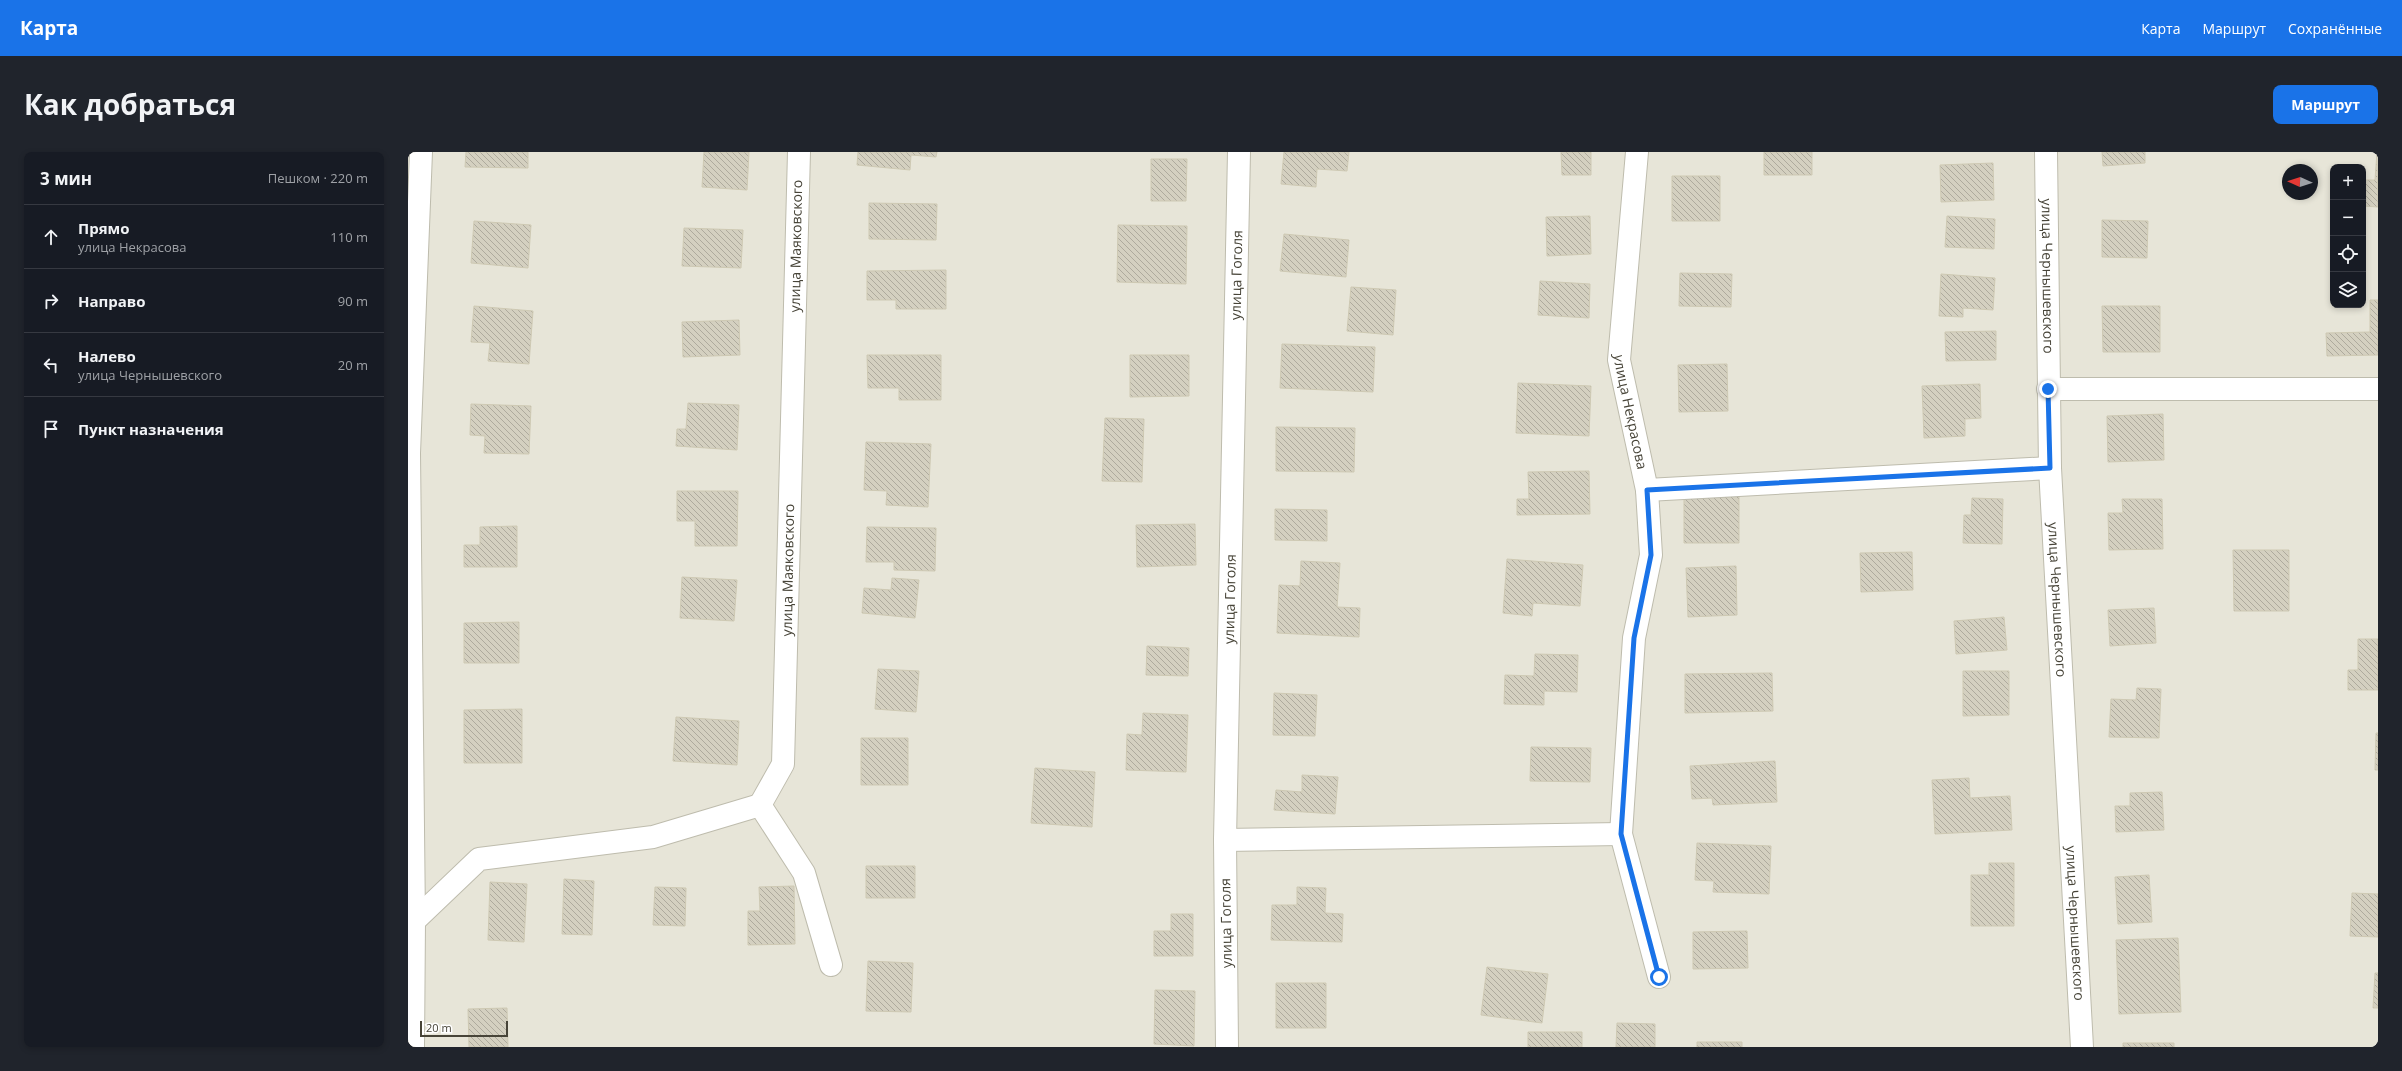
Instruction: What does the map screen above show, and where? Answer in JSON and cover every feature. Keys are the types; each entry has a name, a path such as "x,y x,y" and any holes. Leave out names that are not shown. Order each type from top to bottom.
{"street":[{"path":"413,1047 414,921 408,453 420,152"},
{"name":"улица Маяковского","path":"760,805 784,764 799,152"},
{"name":"улица Гоголя","path":"1227,1047 1225,840 1239,152"},
{"name":"улица Некрасова","path":"1637,152 1619,360 1647,490 1651,555 1634,638 1621,834 1659,977"},
{"name":"улица Чернышевского","path":"2046,152 2050,468 2082,1047"},
{"path":"2048,389 2378,389"},
{"path":"1647,490 2050,468"},
{"path":"414,921 479,859 653,837 760,805 804,873 832,965"},
{"path":"1225,840 1621,834"}],"shaded area":[{"path":"408,152 2378,152 2378,1047 408,1047"}],"building":[{"path":"466,152 528,152 528,168 465,167"},
{"path":"704,152 749,152 747,190 702,187"},
{"path":"858,152 937,152 936,157 911,155 910,170 857,165"},
{"path":"1284,152 1349,152 1347,171 1317,169 1316,187 1281,184"},
{"path":"1561,152 1591,152 1591,175 1562,175"},
{"path":"1764,152 1812,152 1812,175 1764,175"},
{"path":"2102,152 2145,152 2145,163 2103,166"},
{"path":"2377,152 2378,207 2366,206 2366,180 2375,180"},
{"path":"1151,159 1187,159 1186,201 1151,201"},
{"path":"1993,163 1994,200 1941,202 1940,165"},
{"path":"1672,176 1720,176 1720,221 1672,221"},
{"path":"869,203 937,204 936,240 869,239"},
{"path":"1590,216 1591,254 1547,256 1546,217"},
{"path":"1947,216 1995,219 1994,249 1945,247"},
{"path":"2102,220 2148,221 2147,258 2102,257"},
{"path":"474,221 531,225 528,268 471,263"},
{"path":"1118,225 1187,226 1186,284 1117,282"},
{"path":"684,228 743,230 741,268 682,266"},
{"path":"1284,234 1349,240 1346,277 1280,271"},
{"path":"946,270 946,309 896,309 896,300 867,300 867,271"},
{"path":"1680,273 1732,274 1731,307 1679,306"},
{"path":"1941,274 1995,278 1993,310 1963,308 1963,317 1939,316"},
{"path":"1540,281 1590,284 1589,318 1538,315"},
{"path":"1351,287 1396,290 1393,335 1347,331"},
{"path":"2370,300 2378,300 2378,355 2327,356 2326,333 2370,332"},
{"path":"474,306 533,311 529,364 488,361 490,343 471,342"},
{"path":"2102,306 2160,306 2160,352 2103,352"},
{"path":"739,320 740,355 683,357 682,322"},
{"path":"1996,331 1996,360 1946,361 1945,332"},
{"path":"1282,344 1375,347 1373,392 1280,388"},
{"path":"867,355 941,355 941,400 899,400 899,388 868,388"},
{"path":"1130,355 1189,355 1189,396 1130,397"},
{"path":"1727,364 1728,411 1679,412 1678,365"},
{"path":"1518,383 1591,386 1589,436 1516,433"},
{"path":"1980,384 1981,418 1965,419 1965,436 1924,438 1922,386"},
{"path":"688,403 739,405 737,450 676,446 677,429 686,429"},
{"path":"471,404 531,406 529,454 484,453 485,436 470,435"},
{"path":"2163,414 2164,460 2108,462 2107,416"},
{"path":"1105,418 1144,419 1142,482 1102,481"},
{"path":"1276,427 1355,428 1354,472 1276,471"},
{"path":"866,442 931,444 928,507 886,505 887,491 864,490"},
{"path":"1589,471 1590,514 1517,515 1517,499 1529,499 1528,472"},
{"path":"677,491 738,491 737,546 695,546 695,521 677,521"},
{"path":"1684,493 1739,494 1739,543 1684,543"},
{"path":"1972,498 2003,499 2002,544 1963,543 1964,515 1971,515"},
{"path":"2122,499 2162,499 2163,549 2109,550 2108,513 2123,513"},
{"path":"1275,509 1327,510 1327,541 1275,540"},
{"path":"1195,524 1196,565 1137,567 1136,525"},
{"path":"517,526 517,567 464,567 464,545 480,545 480,527"},
{"path":"867,527 936,528 935,571 894,570 894,562 866,562"},
{"path":"2233,550 2289,550 2289,611 2234,611"},
{"path":"1912,552 1913,590 1861,592 1860,553"},
{"path":"1507,559 1583,565 1580,606 1533,603 1532,616 1503,613"},
{"path":"1301,561 1340,563 1337,607 1360,608 1359,637 1277,633 1279,585 1300,586"},
{"path":"1736,566 1737,615 1688,617 1686,568"},
{"path":"682,577 737,580 734,621 680,618"},
{"path":"892,578 919,580 915,618 862,613 864,588 891,590"},
{"path":"2154,608 2156,643 2110,646 2108,610"},
{"path":"2004,617 2007,650 1956,654 1954,621"},
{"path":"519,622 519,663 464,663 464,623"},
{"path":"2358,639 2378,639 2378,690 2348,690 2348,670 2358,670"},
{"path":"1147,646 1189,648 1188,676 1146,675"},
{"path":"1535,654 1578,655 1577,692 1544,691 1544,705 1504,704 1505,675 1534,676"},
{"path":"878,669 919,671 916,712 875,709"},
{"path":"1963,671 2009,671 2009,715 1963,716"},
{"path":"1772,673 1773,711 1685,713 1685,674"},
{"path":"2137,688 2161,689 2159,738 2109,737 2111,699 2136,700"},
{"path":"1274,693 1317,695 1315,736 1273,735"},
{"path":"522,709 522,763 464,763 464,710"},
{"path":"1143,713 1188,715 1186,772 1126,770 1127,734 1142,735"},
{"path":"676,717 739,721 737,765 673,761"},
{"path":"2376,733 2378,733 2378,770 2375,770"},
{"path":"861,738 908,738 908,785 861,785"},
{"path":"1531,747 1591,748 1590,782 1530,781"},
{"path":"1775,761 1777,802 1713,805 1712,798 1692,799 1690,766"},
{"path":"1035,768 1095,772 1092,827 1031,823"},
{"path":"1302,775 1338,777 1335,814 1274,810 1276,790 1302,792"},
{"path":"1969,778 1970,798 2010,796 2012,830 1935,834 1932,780"},
{"path":"2162,792 2164,830 2116,832 2115,806 2130,806 2130,793"},
{"path":"1697,843 1771,846 1769,894 1713,892 1714,881 1695,880"},
{"path":"1989,863 2014,863 2014,926 1971,926 1971,875 1989,875"},
{"path":"866,866 915,866 915,898 866,898"},
{"path":"2149,875 2152,922 2118,924 2115,877"},
{"path":"564,879 594,881 592,935 562,934"},
{"path":"490,882 527,884 524,942 488,940"},
{"path":"794,886 795,944 748,945 748,911 760,911 759,887"},
{"path":"655,887 686,888 685,926 653,925"},
{"path":"1297,887 1326,888 1325,913 1343,914 1342,942 1271,940 1272,905 1297,905"},
{"path":"2352,893 2378,894 2378,937 2350,936"},
{"path":"1171,914 1193,914 1193,956 1154,956 1154,931 1171,931"},
{"path":"1747,931 1748,968 1693,969 1693,932"},
{"path":"2178,938 2181,1012 2119,1014 2116,940"},
{"path":"868,961 913,963 911,1012 866,1011"},
{"path":"1487,967 1548,974 1542,1023 1481,1015"},
{"path":"2375,973 2378,973 2378,1008 2373,1008"},
{"path":"1276,983 1326,983 1326,1028 1276,1028"},
{"path":"1155,990 1195,991 1194,1046 1154,1044"},
{"path":"507,1008 508,1047 469,1047 468,1009"},
{"path":"1617,1023 1655,1024 1655,1047 1616,1047"},
{"path":"1528,1032 1582,1032 1582,1047 1528,1047"},
{"path":"1697,1042 1742,1042 1742,1047 1697,1047"},
{"path":"2123,1043 2174,1043 2174,1047 2123,1047"}],"route":[{"path":"1659,977 1621,834 1634,638 1651,555 1647,490 2050,468 2048,389"}]}
